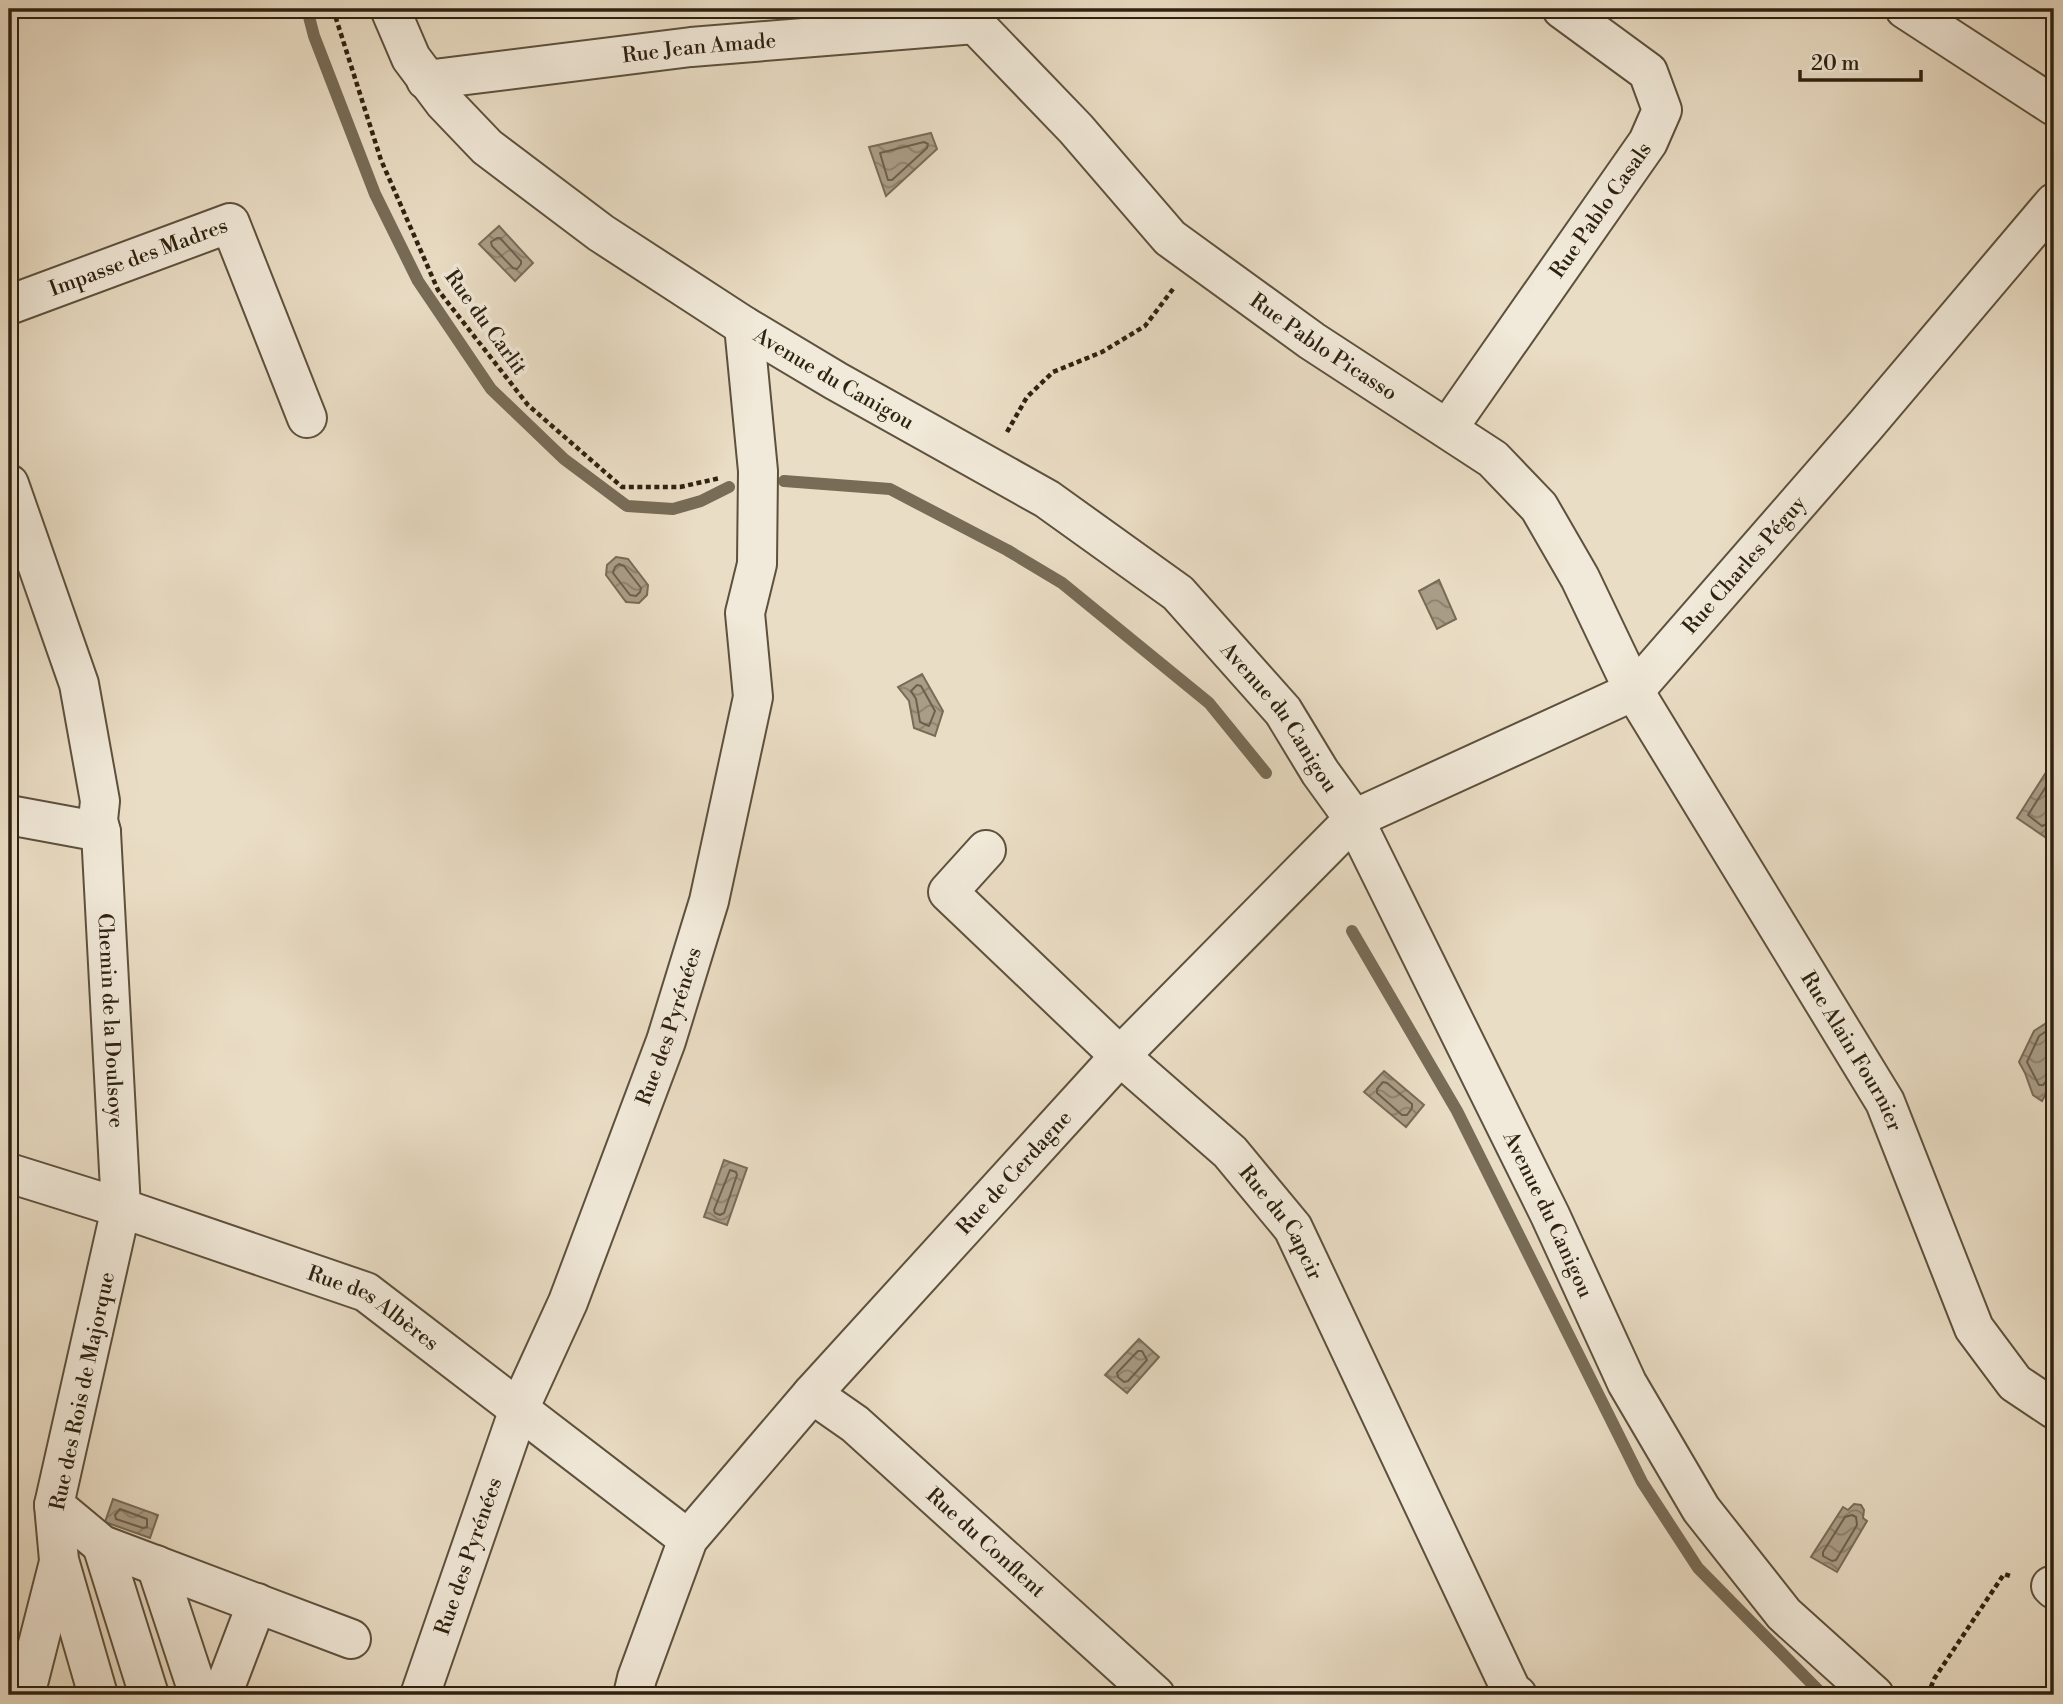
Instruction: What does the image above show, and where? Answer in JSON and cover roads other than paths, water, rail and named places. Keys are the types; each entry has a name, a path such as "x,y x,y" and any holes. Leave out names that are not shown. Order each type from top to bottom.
{"street":[{"name":"Avenue du Canigou","path":"390,9 411,58 426,80 487,147 601,233 744,326 835,381 1047,499 1178,593 1283,711 1320,772 1354,818 1550,1215 1627,1383 1701,1509 1784,1614 1874,1695"},
{"name":"Rue Pablo Casals","path":"1448,428 1648,142 1662,110 1648,72 1562,9"},
{"path":"1905,9 2054,106"},
{"name":"Rue Jean Amade","path":"426,80 691,47 978,16"},
{"name":"Rue Pablo Picasso","path":"978,16 1170,238 1312,341 1493,459 1539,507 1580,578 1634,691"},
{"name":"Rue Charles Péguy","path":"1354,818 1634,691 1866,425 2054,203"},
{"name":"Impasse des Madres","path":"9,305 230,223 307,418"},
{"name":"Rue des Pyrénées","path":"420,1695 519,1409 573,1289 666,1041 709,901 753,697 746,613 757,564 758,471 744,326"},
{"name":"Chemin de la Doulsoye","path":"9,484 79,684 100,801 97,820 101,832 121,1208"},
{"name":"Rue Alain Fournier","path":"1634,691 1885,1102 1974,1328 2015,1383 2054,1409"},
{"path":"9,815 101,832"},
{"name":"Rue de Cerdagne","path":"688,1539 812,1394 1120,1056 1354,818"},
{"name":"Rue du Capcir","path":"986,849 948,892 1120,1056 1230,1152 1293,1228 1513,1694"},
{"name":"Rue des Albères","path":"9,1173 121,1208 366,1292 688,1539"},
{"name":"Rue des Rois de Majorque","path":"97,1695 59,1560 54,1505 121,1208"},
{"name":"Rue du Conflent","path":"812,1394 855,1424 1155,1695"},
{"path":"54,1505 102,1545 351,1639"},
{"path":"633,1695 688,1539"},
{"path":"102,1545 149,1695"},
{"path":"25,1695 59,1560"},
{"path":"156,1565 199,1695"},
{"path":"222,1695 257,1604"}],"water":[{"path":"931,133 937,149 886,196 869,147"},
{"path":"499,226 533,263 515,281 479,244"},
{"path":"616,557 628,559 648,585 647,595 639,603 626,602 606,575 607,565"},
{"path":"1439,580 1456,619 1437,629 1419,591"},
{"path":"922,674 943,711 935,736 914,728 909,701 898,687"},
{"path":"2050,766 2054,768 2054,824 2045,837 2017,818"},
{"path":"2054,1018 2054,1079 2042,1101 2033,1095 2019,1062 2034,1031"},
{"path":"1384,1071 1424,1105 1406,1127 1364,1092"},
{"path":"724,1160 747,1168 727,1225 704,1217"},
{"path":"1139,1339 1159,1357 1127,1393 1105,1375"},
{"path":"113,1499 158,1515 150,1538 105,1522"},
{"path":"1854,1504 1861,1505 1864,1510 1863,1518 1867,1521 1837,1572 1811,1557 1843,1507 1848,1510"}],"waterway":[{"path":"307,9 314,36 375,194 418,281 491,389 564,459 627,506 673,509 701,501 729,487"},
{"path":"784,481 890,489 1007,550 1062,583 1209,703 1266,773"},
{"path":"1352,931 1457,1111 1642,1482 1698,1568 1823,1695"}]}
